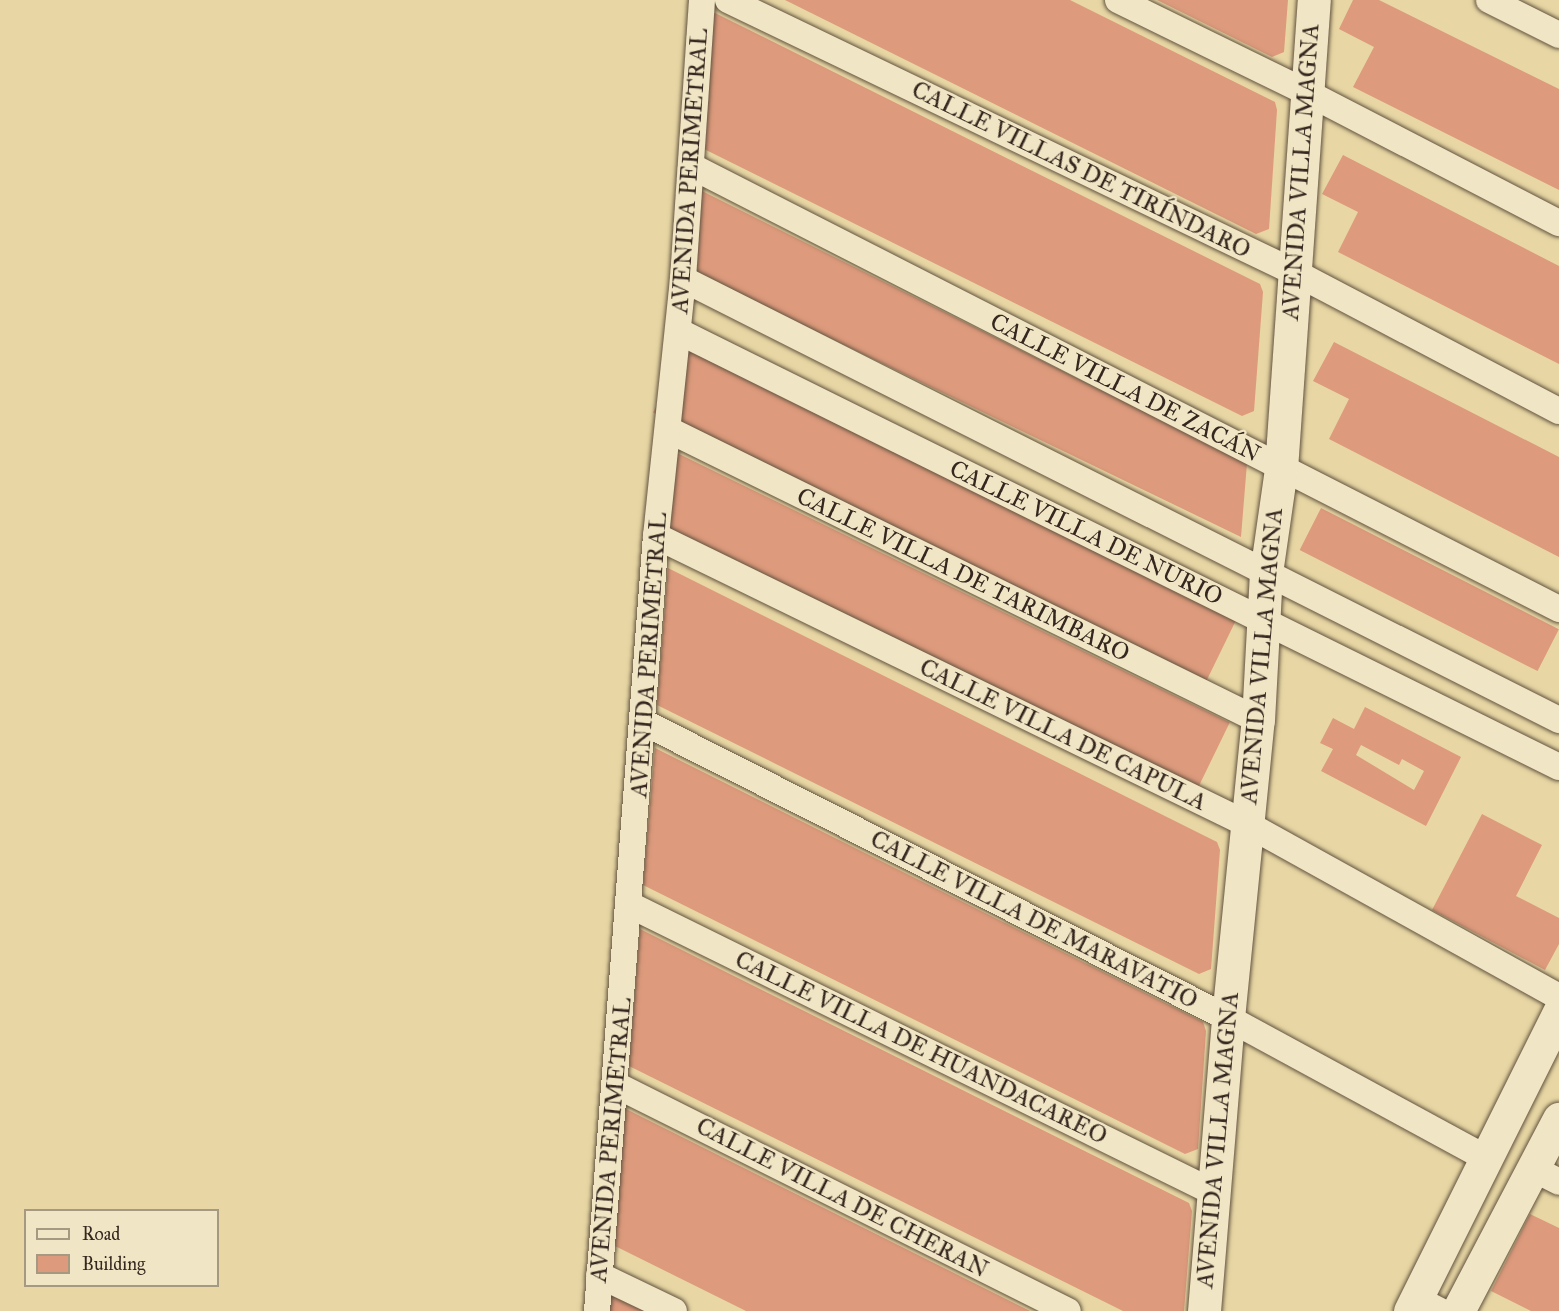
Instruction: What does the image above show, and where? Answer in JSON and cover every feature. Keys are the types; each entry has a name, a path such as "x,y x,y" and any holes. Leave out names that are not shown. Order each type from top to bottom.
{"street":[{"name":"AVENIDA PERIMETRAL","path":"597,1311 630,905 656,536 683,279 702,0"},
{"name":"CALLE VILLAS DE TIRÍNDARO","path":"728,0 1294,272 1559,411"},
{"path":"1118,0 1306,92 1559,223"},
{"name":"AVENIDA VILLA MAGNA","path":"1204,1311 1228,1018 1258,720 1266,573 1281,469 1314,0"},
{"path":"1489,0 1559,35"},
{"name":"CALLE VILLA DE ZACÁN","path":"691,166 1559,609"},
{"name":"CALLE VILLA DE NURIO","path":"683,279 1559,720"},
{"name":"CALLE VILLA DE NURIO","path":"678,331 1559,767"},
{"name":"CALLE VILLA DE TARIMBARO","path":"669,429 1258,720"},
{"name":"CALLE VILLA DE CAPULA","path":"656,536 1247,824 1559,996"},
{"name":"CALLE VILLA DE MARAVATIO","path":"643,722 1228,1018 1486,1158"},
{"name":"CALLE VILLA DE HUANDACAREO","path":"630,905 1213,1192"},
{"path":"1422,1307 1486,1158 1559,1012"},
{"name":"CALLE VILLA DE CHERAN","path":"616,1085 1068,1311"},
{"path":"1458,1311 1546,1176 1559,1119"},
{"path":"599,1275 674,1311"}],"building":[{"path":"785,0 1070,0 1275,102 1277,110 1269,229 1256,234"},
{"path":"1157,0 1288,0 1284,52 1272,57"},
{"path":"1353,0 1379,0 1559,89 1559,190 1353,87 1374,47 1339,29"},
{"path":"711,11 1260,284 1263,292 1254,411 1242,416 700,147"},
{"path":"1343,155 1559,266 1559,364 1338,252 1358,212 1322,194"},
{"path":"698,189 1247,463 1241,537 691,271"},
{"path":"1334,342 1559,457 1559,557 1329,439 1349,399 1313,381"},
{"path":"686,345 1239,615 1206,682 653,412"},
{"path":"677,453 1230,723 1196,791 644,521"},
{"path":"1321,508 1559,629 1538,671 1300,550"},
{"path":"668,568 1217,842 1220,850 1211,969 1199,974 657,705"},
{"path":"1365,707 1461,757 1426,826 1321,771 1333,749 1320,743 1333,718 1354,729","holes":["1361,745 1399,765 1402,759 1424,771 1414,790 1356,755"]},
{"path":"655,748 1203,1022 1206,1031 1198,1149 1185,1154 643,885"},
{"path":"1482,814 1542,845 1516,896 1559,918 1559,944 1545,970 1432,910"},
{"path":"640,929 1189,1203 1192,1211 1184,1311 1123,1311 629,1066"},
{"path":"624,1108 1030,1311 746,1311 613,1245"},
{"path":"1530,1214 1559,1228 1559,1311 1531,1311 1491,1291"},
{"path":"609,1290 651,1311 607,1311"}]}
